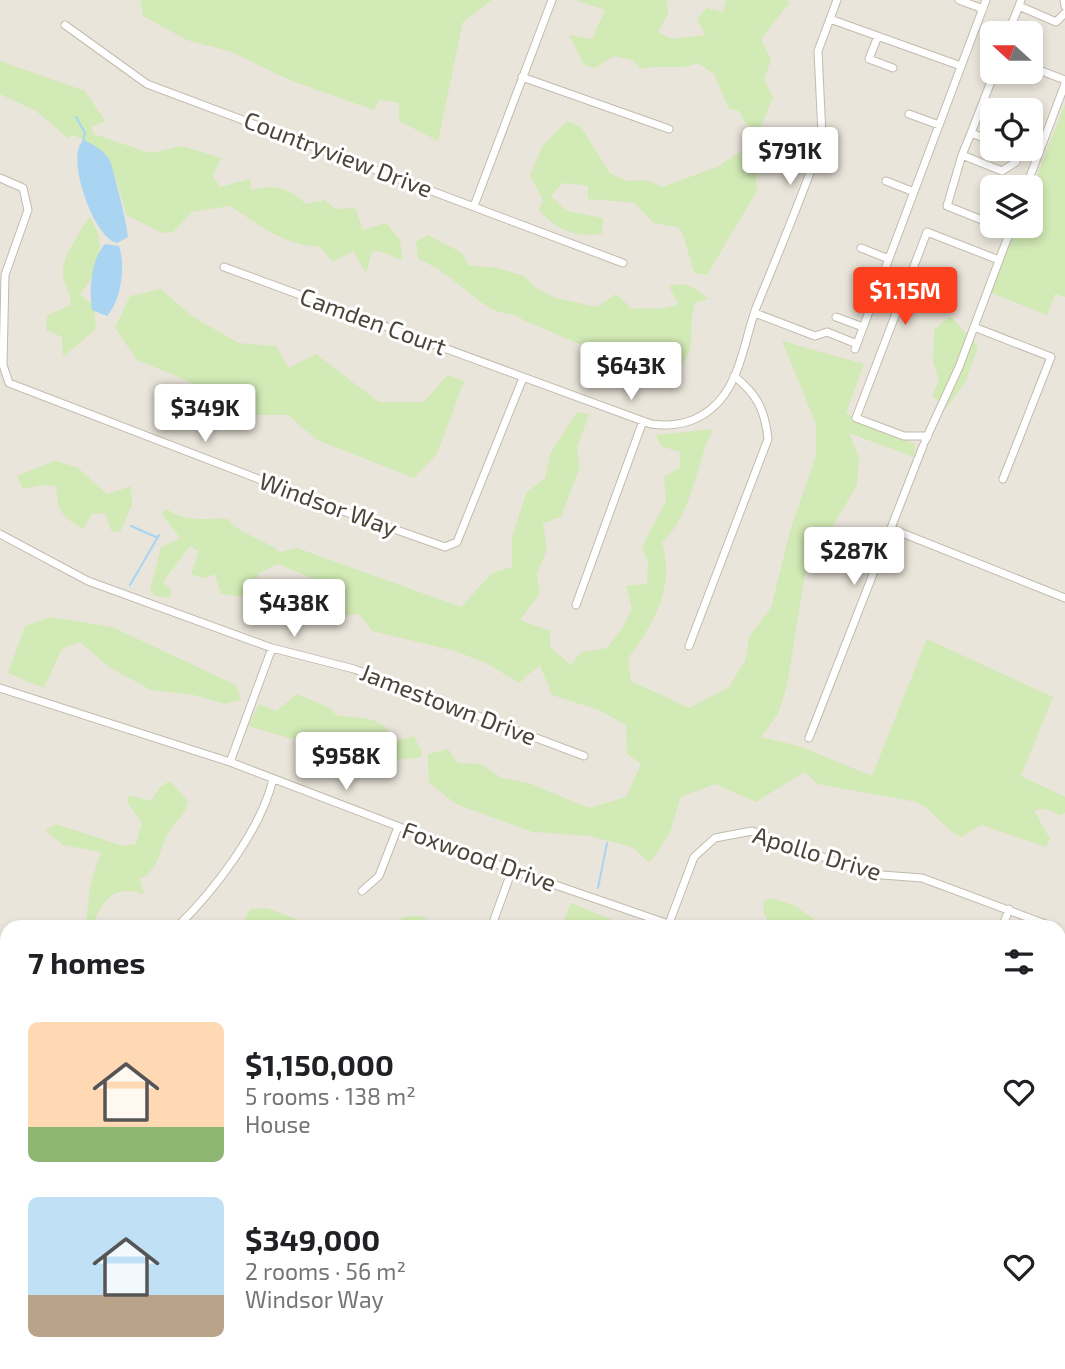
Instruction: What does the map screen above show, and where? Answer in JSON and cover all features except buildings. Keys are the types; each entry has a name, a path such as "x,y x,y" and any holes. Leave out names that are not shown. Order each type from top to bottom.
{"street":[{"path":"474,206 552,0"},
{"name":"Camden Court","path":"224,267 643,421 666,425 694,419 718,401 734,376 755,313 808,179 821,135 818,51 837,0"},
{"path":"959,0 983,9"},
{"path":"755,313 815,336 827,332 856,346 986,0"},
{"path":"1063,0 1065,6"},
{"path":"1013,21 1020,3 1056,22 1065,13"},
{"path":"830,19 961,66"},
{"name":"Countryview Drive","path":"65,25 147,84 623,263"},
{"path":"878,36 869,59 894,68"},
{"path":"1030,175 1065,82 1043,72"},
{"path":"523,77 669,129"},
{"path":"980,219 947,206 962,155 990,84"},
{"path":"909,114 939,125"},
{"path":"971,132 980,136"},
{"path":"962,155 1002,171 1016,162 1033,168"},
{"name":"Windsor Way","path":"0,178 23,188 28,210 5,275 3,365 9,383 334,508 445,547 457,542 523,378"},
{"path":"886,181 914,192"},
{"path":"926,441 904,436 856,418 927,232 999,260"},
{"path":"809,738 1007,238"},
{"path":"861,248 889,259"},
{"path":"836,317 863,327"},
{"path":"974,327 1051,357 1003,479"},
{"path":"689,646 768,439 765,412 751,389 734,376"},
{"path":"576,605 643,421"},
{"path":"892,530 1065,598"},
{"name":"Jamestown Drive","path":"0,534 88,581 272,648 354,670 584,756"},
{"path":"230,762 272,648"},
{"name":"Foxwood Drive","path":"0,688 230,762 512,870 654,920"},
{"path":"184,920 253,829 268,802 273,779"},
{"path":"362,891 379,876 398,827"},
{"name":"Apollo Drive","path":"670,920 694,857 715,838 738,831 761,834 869,874 922,878 1037,920"},
{"path":"494,920 512,870"},
{"path":"1005,920 1009,909"}],"shaded area":[{"path":"0,0 1065,0 1065,920 0,920"}],"green space":[{"path":"140,0 492,0 463,22 438,141 399,121 399,103 379,100 374,110 292,81 232,52 187,40 143,16"},
{"path":"575,0 667,0 668,14 658,32 672,39 705,35 697,19 707,8 723,12 726,0 787,0 789,3 761,39 771,60 764,79 773,97 760,129 747,126 739,111 729,109 714,74 698,63 684,67 641,69 632,60 614,56 595,68 584,65 569,35 592,39 605,10"},
{"path":"0,61 85,91 105,121 91,127 94,134 150,153 182,146 221,158 213,176 220,187 250,179 251,190 281,188 306,204 325,200 335,209 355,208 363,230 386,223 400,240 403,260 379,251 372,252 366,273 353,251 333,262 320,247 284,239 230,206 192,212 173,232 162,233 127,215 111,168 98,151 74,135 68,138 36,111 0,94"},
{"path":"1065,104 1065,297 1055,294 1047,315 991,293 1012,238 1043,238 1043,175 1037,175"},
{"path":"567,121 581,127 610,173 627,181 646,180 662,187 717,167 746,148 761,154 755,171 757,191 707,275 694,273 684,237 678,227 653,223 635,203 588,199 588,186 563,183 551,196 567,211 603,218 602,234 575,233 560,228 539,210 543,200 530,175 543,145"},
{"path":"89,217 98,236 99,257 92,277 80,294 94,306 96,329 63,357 62,337 46,330 47,315 71,305 63,277 64,266 69,251"},
{"path":"428,235 462,253 468,265 498,268 524,276 536,288 556,298 597,307 616,294 632,309 662,308 678,304 669,286 681,284 695,289 708,299 695,303 688,355 674,374 634,372 622,362 515,315 496,311 483,303 438,269 418,259 416,242"},
{"path":"161,289 193,317 239,343 276,346 289,368 316,354 379,402 424,402 447,375 464,381 437,454 414,478 317,440 288,415 242,415 186,380 137,360 115,328 130,296"},
{"path":"950,316 978,346 966,381 947,407 932,396 939,380 933,362 934,330"},
{"path":"782,341 864,364 846,413 915,444 914,457 849,433 859,457 857,485 805,574 787,686 778,714 761,737 799,746 872,776 927,639 1053,697 1021,776 1065,797 1065,812 1062,816 1047,809 1034,810 1050,839 1046,847 981,825 961,837 916,802 818,784 804,772 756,802 715,784 681,797 670,832 650,863 632,847 589,836 533,832 456,804 429,783 428,754 448,749 458,763 481,764 502,778 529,783 589,808 626,797 641,764 627,754 626,725 599,710 552,695 540,665 519,683 486,663 455,651 372,631 359,614 339,616 329,602 336,588 278,564 259,573 253,588 243,597 221,594 215,574 203,578 191,574 199,551 190,546 163,582 171,590 170,598 155,596 150,590 161,547 180,538 161,513 166,509 189,518 228,519 239,529 280,552 297,548 461,607 492,573 512,567 512,538 526,493 545,478 551,452 577,412 589,414 577,448 580,467 561,517 543,523 547,549 537,574 540,593 520,620 550,631 550,647 571,665 581,652 607,648 623,627 632,608 626,586 647,584 648,563 642,547 666,501 664,477 680,467 680,452 661,446 656,435 713,429 681,517 662,543 666,574 660,604 646,633 628,659 631,681 689,708 728,688 745,661 750,635 771,608 790,531 816,456 816,424"},
{"path":"54,461 77,467 107,494 131,486 132,505 120,532 112,532 105,513 92,514 83,529 69,520 59,507 56,486 41,485 23,489 17,476"},
{"path":"51,617 112,627 236,685 241,700 225,704 194,695 151,690 109,667 80,642 62,649 44,688 8,673 25,626"},
{"path":"297,694 330,708 336,715 377,722 390,732 395,741 414,736 422,753 420,758 398,759 388,770 369,766 352,752 337,747 316,746 248,726 259,704 276,711"},
{"path":"170,781 188,801 167,836 156,863 140,879 144,894 133,891 117,893 106,901 95,920 86,920 90,885 101,852 63,845 45,831 56,824 123,846 136,844 142,823 127,802 129,795 151,801 160,787"},
{"path":"770,898 794,905 815,920 767,920 763,903"},
{"path":"571,903 613,920 564,920"},
{"path":"267,908 299,920 244,920 250,909"},
{"path":"423,916 427,920 401,920"}],"water":[{"path":"84,140 102,151 112,166 128,237 117,243 108,238 99,227 84,194 77,161 79,148"},
{"path":"105,244 119,246 122,263 119,293 107,316 92,310 91,293 94,266"}],"waterway":[{"path":"76,117 85,133 83,141"},
{"path":"131,526 156,537"},
{"path":"130,585 159,535"},
{"path":"598,888 607,843"}]}
